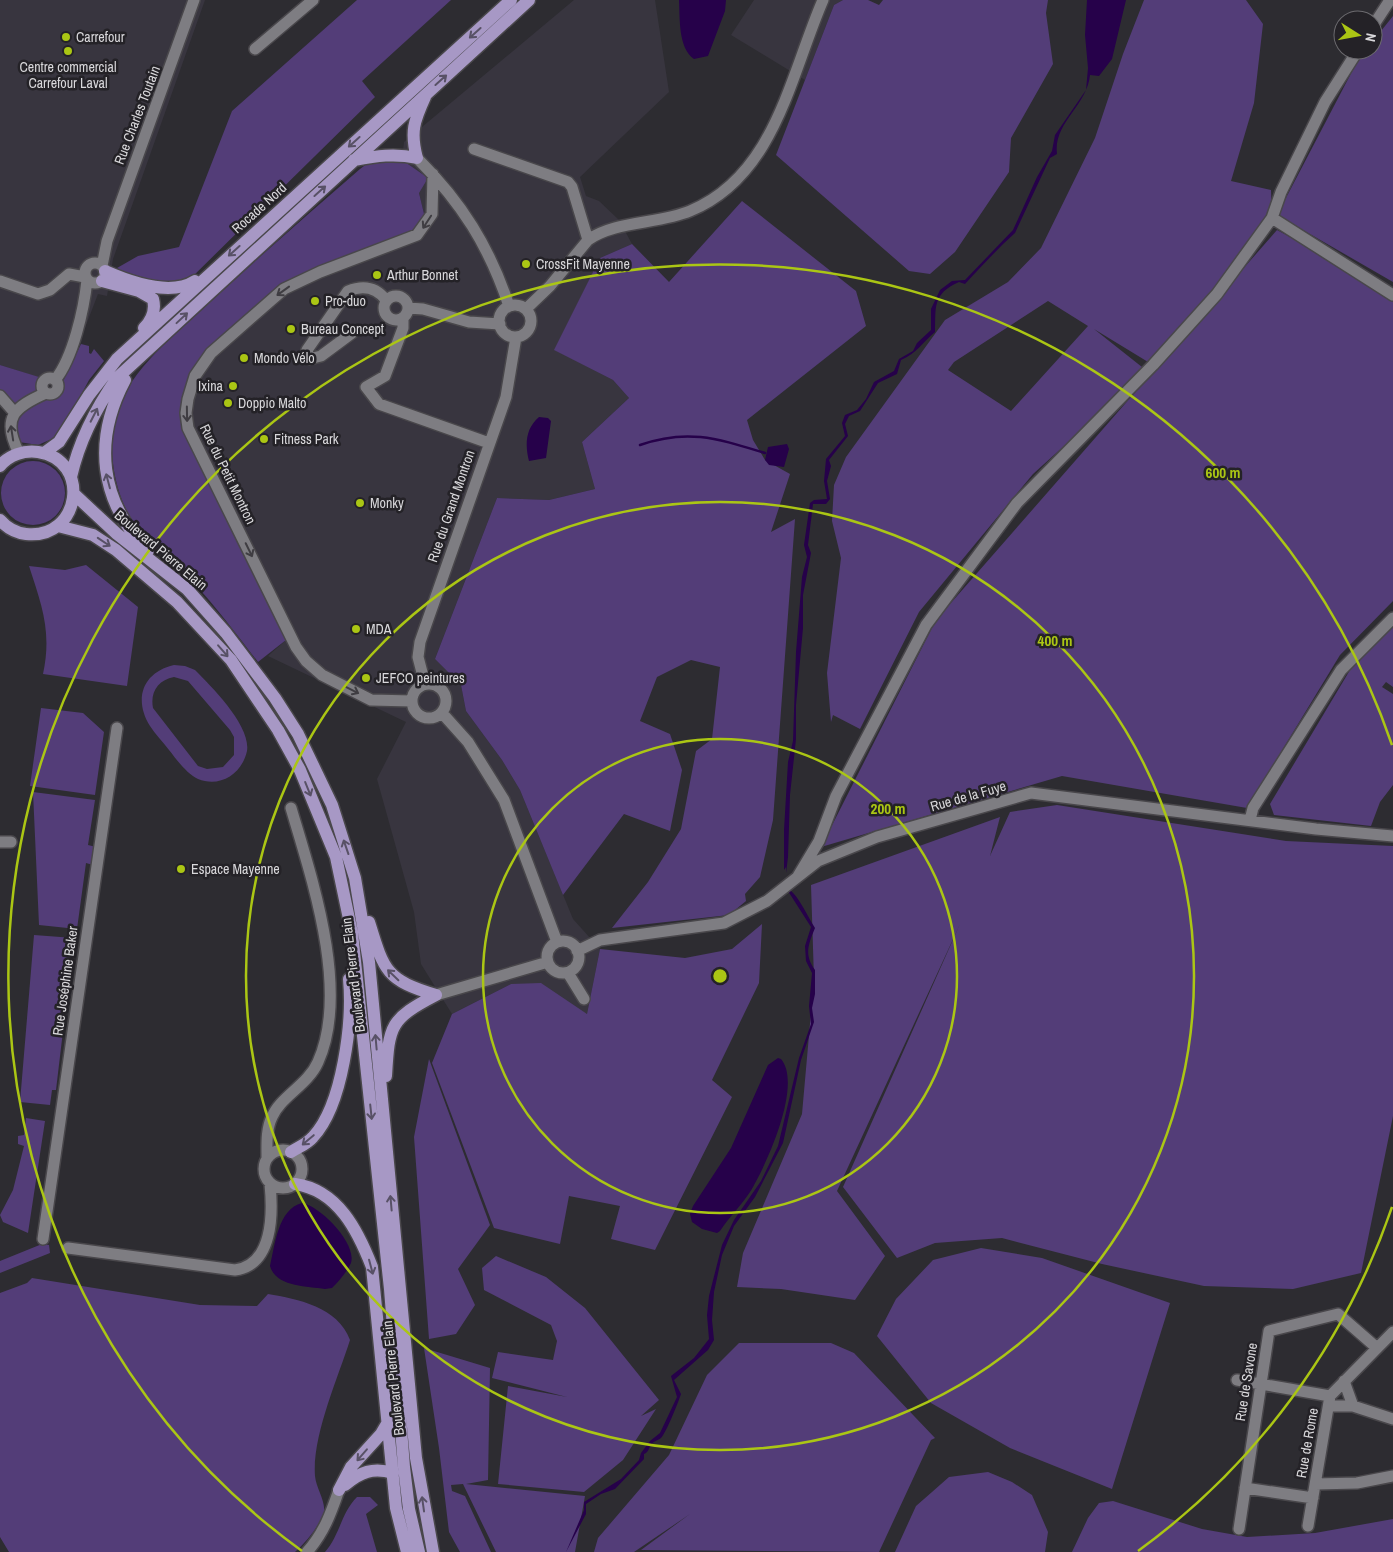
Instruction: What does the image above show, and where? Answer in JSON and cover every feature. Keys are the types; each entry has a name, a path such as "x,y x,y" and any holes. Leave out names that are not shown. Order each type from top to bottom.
{"main road":[{"name":"Rocade Nord","path":"44,453 59,442 89,395 117,359 511,0"},
{"name":"Rocade Nord","path":"71,477 75,460 102,400 118,378 529,0"},
{"path":"354,160 381,155 401,154 417,158 412,139 413,132 427,92"},
{"path":"95,273 142,284 179,288 187,286 214,269"},
{"path":"95,273 149,294 155,306 152,320 130,342 117,359"},
{"name":"Rocade Nord","path":"146,352 126,378 114,400 107,422 105,467 115,504 128,527 187,589"},
{"path":"0,466 19,453 32,451 44,453 55,458 64,466 71,477 74,494 72,506 58,526 47,532 34,535 21,534 3,528"},
{"name":"Boulevard Pierre Elain","path":"74,494 118,534 187,589 250,662 298,734 332,805 355,878 369,962 415,1449 425,1518 433,1552"},
{"name":"Boulevard Pierre Elain","path":"58,526 93,535 116,550 177,602 231,660 278,730 300,770 336,857 352,933 390,1289 404,1467 409,1509 419,1552"},
{"path":"288,1151 306,1144 315,1135 334,1099 350,1026 350,989 345,940 329,840"},
{"path":"355,878 379,955 388,972 408,987 436,995"},
{"path":"383,1113 388,1044 393,1024 407,1010 436,995"},
{"path":"292,1186 308,1186 334,1201 343,1211 362,1242 372,1267 396,1508 406,1552"},
{"path":"339,1490 351,1468 381,1434 388,1422"},
{"path":"339,1490 355,1476 368,1471 381,1470 393,1473"}],"street":[{"name":"Rue Charles Toutain","path":"14,412 27,402 46,393 42,387 44,382 47,379 55,380 59,374 74,337 95,273 194,0"},
{"path":"255,49 312,0"},
{"path":"526,309 550,286 588,240 602,232 671,219 721,195 741,176 758,155 772,131 823,0"},
{"path":"1383,11 1390,0"},
{"path":"798,876 819,841 836,796 926,625 1017,503 1153,365 1217,294 1272,218 1281,192 1325,102 1352,60"},
{"path":"474,149 568,182 572,186 588,240"},
{"path":"417,158 454,198 489,252 510,306"},
{"name":"Rue du Petit Montron","path":"412,701 374,701 322,675 306,661 296,647 188,428 186,414 195,376 211,353 284,289 320,272 395,245 421,232 432,214 433,174"},
{"path":"1272,218 1393,295"},
{"path":"0,281 38,294 50,290 61,273 66,269 95,273"},
{"path":"352,333 321,356 309,359 307,350 348,291 356,288 373,289 381,293 386,300"},
{"path":"489,443 379,404 366,387 385,376 403,328 405,313 405,301 399,296 391,296 386,300 383,307 385,315 392,320 405,313 423,309 469,322 500,324"},
{"path":"510,306 526,309 529,313 531,324 526,333 516,337 508,335 500,324 501,314 510,306"},
{"name":"Rue du Grand Montron","path":"425,684 418,657 420,642 506,397 516,337"},
{"path":"0,396 14,412 10,428 12,438 19,453"},
{"path":"1250,820 1253,808 1341,670 1393,618"},
{"path":"425,684 436,685 444,692 446,703 442,713 433,718 424,717 415,711 412,701 415,691 425,684"},
{"path":"442,713 468,742 504,800 557,942"},
{"name":"Rue Joséphine Baker","path":"43,1239 117,728"},
{"name":"Rue de la Fuye","path":"578,951 600,940 724,923 767,901 818,861 876,837 1031,793 1316,829 1393,836"},
{"path":"68,1248 235,1270 246,1269 260,1258 271,1217 270,1184 264,1169 267,1158 267,1139 272,1117 278,1107 310,1077 318,1062 328,1024 330,981 322,923 291,808"},
{"path":"557,942 567,942 578,951 576,966 568,972 558,973 548,962 550,948 557,942"},
{"path":"436,995 548,962"},
{"path":"568,972 584,999"},
{"path":"271,1217 302,1170 299,1159 288,1151 275,1137 272,1117"},
{"path":"267,1158 275,1152 288,1151"},
{"path":"270,1184 276,1188 292,1186"},
{"name":"Rue de Savone","path":"1239,1529 1269,1331 1338,1314 1377,1348"},
{"name":"Rue de Rome","path":"1308,1526 1329,1401 1344,1382 1377,1348 1391,1337"},
{"path":"1237,1380 1352,1406 1393,1419"},
{"path":"1344,1382 1352,1406"},
{"path":"1315,1484 1357,1482 1393,1476"},
{"path":"1245,1488 1313,1498"},
{"path":"307,1552 318,1540 329,1521 339,1490"}],"shaded area":[{"path":"0,0 205,0 113,259 107,296 98,294 63,385 0,365"},
{"path":"357,0 451,0 362,81 375,97 186,283 136,280 117,268 138,256 179,247 232,111"},
{"path":"574,0 655,0 669,92 580,177 586,196 599,201 619,220 632,244 600,258 555,350 613,380 629,398 582,442 595,489 549,500 497,498 435,659 461,685 466,711 502,760 520,790 573,919 600,949 587,1014 511,984 452,1014 421,964 414,912 377,779 406,722 268,656 286,640 185,430 190,379 275,291 425,218 419,193 402,160 404,142"},
{"path":"679,0 726,0 725,11 708,56 694,59 685,48 680,24"},
{"path":"754,0 843,0 834,5 805,80 731,35"},
{"path":"843,0 868,0 879,5 883,0 1048,0 1046,13 1053,64 1011,138 1009,172 955,252 930,274 909,271 776,155 834,5"},
{"path":"1087,0 1126,0 1112,59 1099,76 1090,75 1086,89 1088,68 1085,35"},
{"path":"1144,0 1246,0 1263,24 1254,103 1231,181 1271,190 1272,218 1153,365 1094,329 1147,371 1033,474 919,612 860,729 833,715 831,722 827,673 841,558 832,521 834,485 846,457 945,320 1008,282 1041,248 1095,138 1123,54","holes":["1048,301 1088,326 1011,411 948,370 954,362"]},
{"path":"1393,16 1393,282 1277,215 1357,62 1358,60 1383,60 1383,28"},
{"path":"1085,91 1060,133 1057,143 1057,154 1050,158 1015,233 965,284 959,282 944,291 937,302 935,332 915,351 901,360 897,374 878,383 860,411 849,416 845,424 848,436 829,460 831,466 827,481 830,499 826,504 813,504 808,545 811,553 803,595 803,628 796,705 796,739 790,795 786,873 786,867 784,870 784,830 788,762 793,741 796,652 802,577 807,557 804,545 810,503 814,500 827,499 824,481 826,459 845,436 842,423 845,415 857,410 866,399 874,382 894,371 899,359 913,351 917,343 931,330 931,309 940,290 952,281 965,280 1013,230 1037,177 1052,151 1055,135"},
{"path":"372,160 402,160 428,178 419,193 425,218 417,230 295,278 203,355 182,412 201,462 286,640 258,662 202,592 146,539 133,522 121,497 114,469 112,440 114,426 117,413 132,381 155,353 265,253"},
{"path":"742,201 856,291 866,326 747,420 753,440 765,460 790,474 771,532 795,519 773,820 760,877 745,894 746,901 729,915 612,928 648,882 681,829 696,751 712,739 720,667 691,660 657,677 640,721 670,734 682,770 670,831 624,814 563,895 520,790 502,760 466,711 461,685 435,659 497,498 549,500 595,489 582,442 629,398 613,380 554,350 600,258 632,244 669,282"},
{"path":"1277,230 1393,292 1393,601 1340,655 1247,808 1062,776 821,847 936,620"},
{"path":"81,344 89,346 89,353 91,354 94,349 104,361 89,380 62,430 54,438 38,445 19,442 14,426 18,412 42,398 53,396 58,392"},
{"path":"0,365 39,377 36,383 40,393 14,406 0,391"},
{"path":"539,417 548,418 551,421 546,458 529,461 527,437 534,422"},
{"path":"787,444 789,449 784,467 769,465 765,460 768,447"},
{"path":"27,461 39,461 56,470 63,481 65,493 63,505 56,516 39,525 27,525 15,520 6,511 1,499 1,487 6,475 15,466"},
{"path":"86,565 138,607 127,686 43,674 46,659 46,632 42,607 29,566 65,570"},
{"path":"1393,627 1393,687 1386,682 1382,687 1393,694 1393,785 1380,802 1371,826 1274,815 1270,804 1350,670"},
{"path":"174,665 185,666 195,670 237,719 247,741 247,751 240,766 229,777 214,782 198,779 186,770 150,726 142,706 144,688 148,680 163,669","holes":["174,677 188,681 234,737 234,755 223,767 207,769 198,766 153,708 154,692 160,684"]},
{"path":"41,708 83,713 104,732 95,795 30,786"},
{"path":"33,792 95,800 88,845 96,847 93,865 86,863 77,929 39,925"},
{"path":"1057,805 1286,841 1393,846 1393,1116 1361,1273 1293,1289 1204,1286 1102,1264 1002,1238 935,1243 897,1258 843,1187 960,924 837,1191 885,1256 855,1300 781,1289 737,1287 743,1253 802,1114 814,979 811,885 1000,817 990,856 1010,812"},
{"path":"790,890 800,902 815,928 808,955 815,970 815,994 812,1008 814,1022 801,1060 783,1143 755,1197 734,1226 722,1255 714,1292 712,1320 714,1340 708,1350 674,1380 681,1394 672,1418 661,1438 652,1444 644,1454 644,1459 615,1489 601,1494 586,1504 586,1514 566,1552 584,1510 584,1502 621,1479 639,1460 641,1453 650,1441 660,1433 677,1397 671,1376 694,1358 709,1339 707,1315 709,1296 722,1245 734,1220 761,1181 778,1146 799,1058 811,1024 809,1006 812,973 806,961 805,946 811,927 788,891"},
{"path":"762,924 759,983 712,1080 732,1097 655,1250 611,1239 620,1206 569,1196 560,1244 494,1228 432,1063 452,1014 511,984 541,983 587,1014 600,949 685,958 732,949"},
{"path":"34,935 74,938 56,1090 52,1090 50,1105 20,1102"},
{"path":"778,1058 781,1059 787,1071 788,1087 780,1126 765,1164 750,1192 720,1231 717,1233 702,1229 692,1222 690,1214 693,1206 731,1148 768,1065"},
{"path":"429,1059 490,1225 458,1269 475,1305 456,1334 429,1339 414,1137"},
{"path":"26,1118 45,1121 28,1233 3,1222 0,1215 13,1190 24,1146 18,1144 18,1136 24,1135"},
{"path":"302,1203 310,1206 327,1218 343,1236 348,1246 351,1263 332,1288 309,1287 285,1282 273,1273 270,1266 276,1238 283,1220 288,1212"},
{"path":"42,1244 49,1245 50,1253 0,1273 0,1261"},
{"path":"981,1248 1042,1258 1170,1303 1112,1489 1010,1448 931,1403 877,1336 896,1299 933,1260"},
{"path":"496,1256 546,1277 585,1308 659,1400 641,1416 656,1409 623,1460 584,1492 498,1484 508,1386 567,1397 492,1378 498,1352 553,1360 557,1341 551,1325 484,1290 482,1268"},
{"path":"32,1278 200,1305 257,1306 268,1294 316,1306 336,1320 350,1340 327,1407 315,1460 315,1476 324,1507 323,1516 307,1540 295,1552 9,1552 0,1537 0,1293 27,1283"},
{"path":"739,1343 831,1343 854,1353 935,1438 931,1440 879,1552 641,1550 690,1514 634,1552 594,1552 598,1538 669,1455 707,1375"},
{"path":"424,1348 490,1368 488,1480 466,1484 585,1496 575,1552 496,1552 463,1484 451,1485 452,1491 465,1496 491,1552 460,1552 449,1532"},
{"path":"988,1472 1012,1482 1032,1495 1048,1532 1045,1552 895,1552 916,1506 949,1477"},
{"path":"357,1497 370,1497 378,1505 366,1514 377,1552 325,1552 347,1510"},
{"path":"1113,1501 1202,1529 1247,1537 1315,1533 1393,1519 1393,1552 1072,1552 1088,1518 1099,1503"}],"waterway":[{"path":"640,445 673,437 689,436 733,443 765,453"}],"place":[{"name":"Carrefour","path":"66,37"},
{"name":"Centre commercial Carrefour Laval","path":"68,51"},
{"name":"CrossFit Mayenne","path":"526,264"},
{"name":"Arthur Bonnet","path":"377,275"},
{"name":"Pro-duo","path":"315,301"},
{"name":"Bureau Concept","path":"291,329"},
{"name":"Mondo Vélo","path":"244,358"},
{"name":"Ixina","path":"233,386"},
{"name":"Doppio Malto","path":"228,403"},
{"name":"Fitness Park","path":"264,439"},
{"name":"Monky","path":"360,503"},
{"name":"MDA","path":"356,629"},
{"name":"JEFCO peintures","path":"366,678"},
{"name":"Espace Mayenne","path":"181,869"}]}
